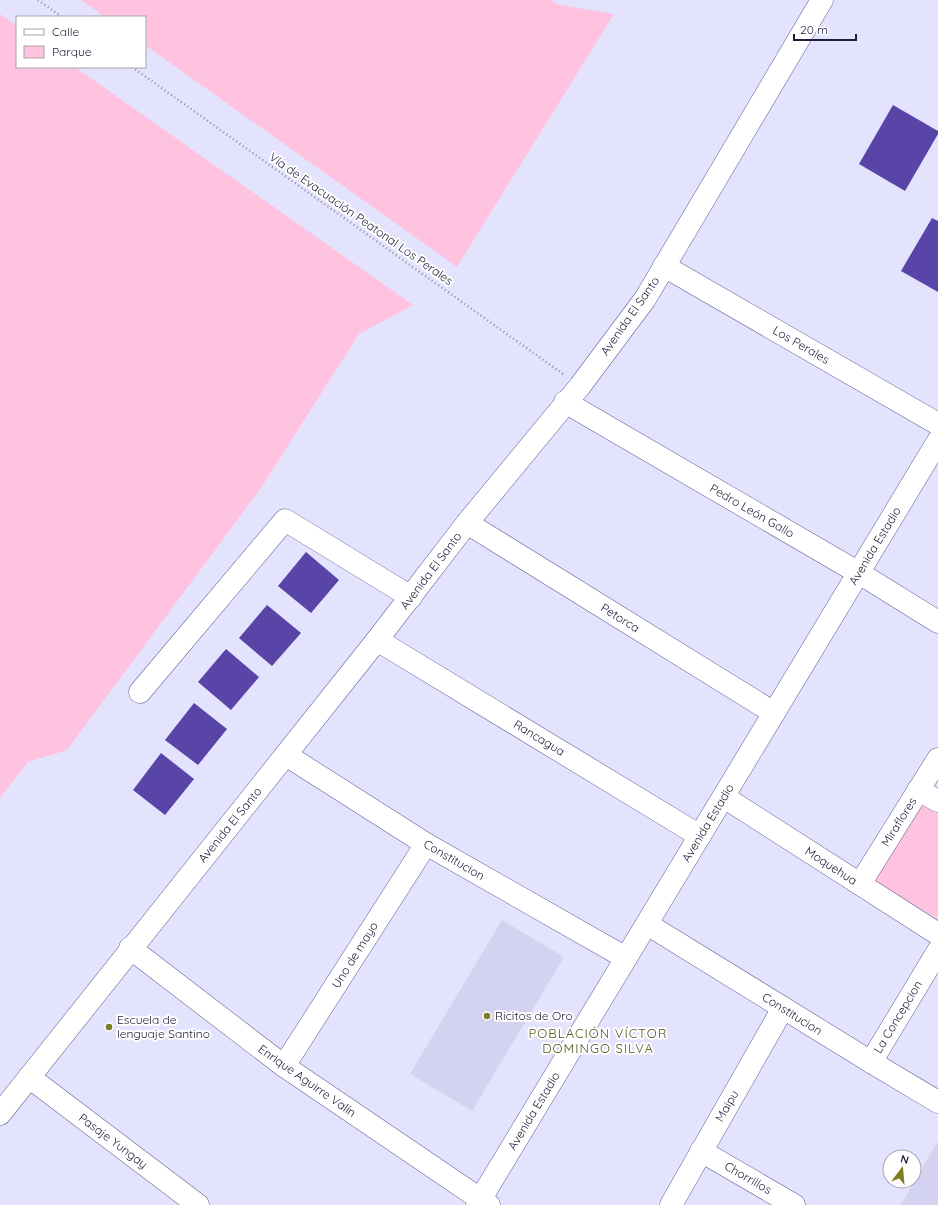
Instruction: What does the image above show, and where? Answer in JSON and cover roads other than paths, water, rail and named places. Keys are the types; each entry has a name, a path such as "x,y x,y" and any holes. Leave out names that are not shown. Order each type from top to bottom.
{"street":[{"name":"Avenida El Santo","path":"0,1114 130,948 378,640 467,523 565,402 580,386 645,299 822,0"},
{"name":"Los Perales","path":"664,266 938,424"},
{"name":"Pedro León Gallo","path":"565,402 859,572 938,622"},
{"name":"Avenida Estadio","path":"483,1203 626,958 938,441"},
{"path":"140,692 285,520 411,597"},
{"name":"Petorca","path":"467,523 774,713"},
{"name":"Rancagua","path":"378,640 700,836"},
{"name":"Constitucion","path":"286,755 426,844 626,958"},
{"name":"Miraflores","path":"860,884 938,759"},
{"path":"918,790 938,801"},
{"name":"Moquehua","path":"724,797 938,934"},
{"name":"Uno de mayo","path":"284,1066 426,844"},
{"name":"Constitucion","path":"647,924 938,1102"},
{"name":"Enrique Aguirre Valín","path":"130,948 284,1066 483,1203"},
{"name":"La Concepcion","path":"871,1062 938,951"},
{"name":"Maipu","path":"671,1205 783,1008"},
{"name":"Pasaje Yungay","path":"29,1077 198,1205"},
{"name":"Chorrillos","path":"702,1151 794,1205"}],"place":[{"name":"Ricitos de Oro","path":"487,1016"},
{"name":"Escuela de lenguaje Santino","path":"109,1027"}],"district":[{"name":"POBLACIÓN VÍCTOR DOMINGO SILVA","path":"598,1040"}]}
